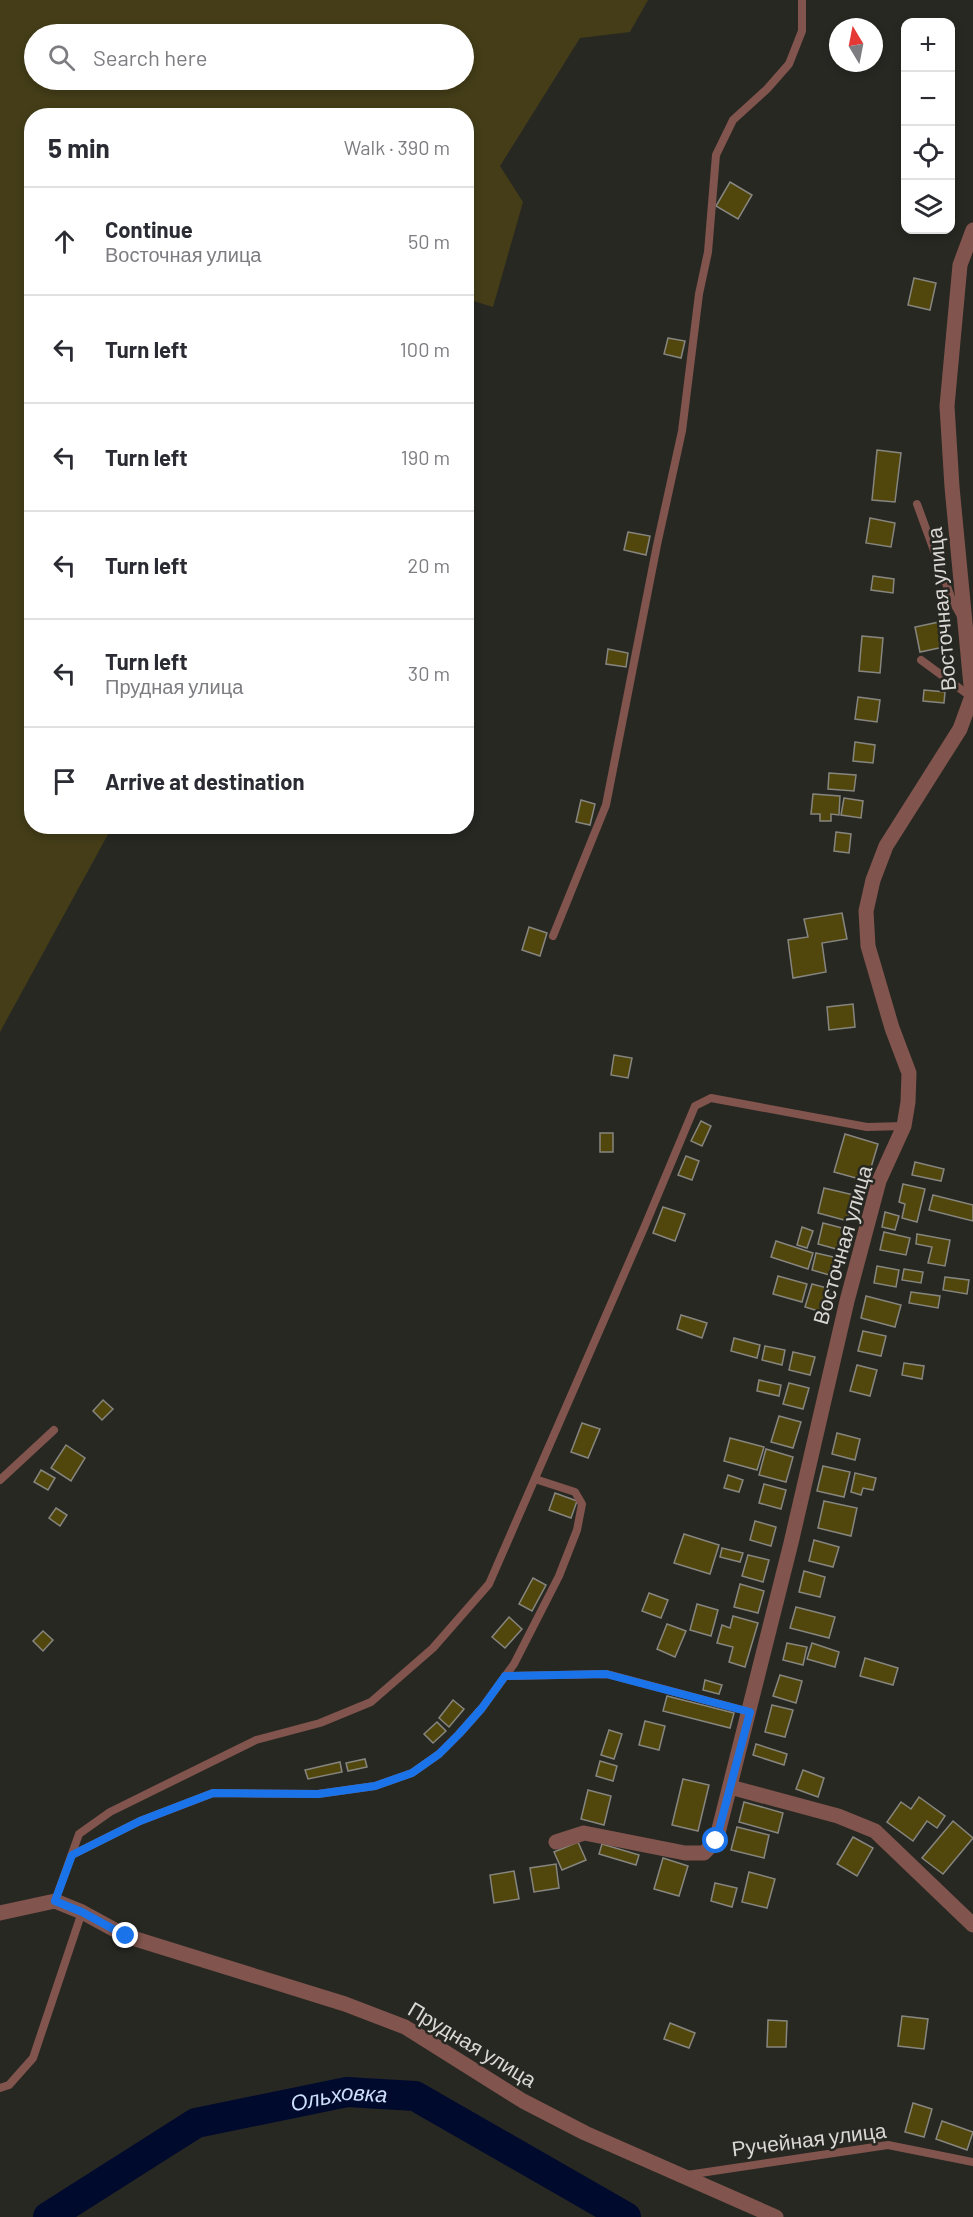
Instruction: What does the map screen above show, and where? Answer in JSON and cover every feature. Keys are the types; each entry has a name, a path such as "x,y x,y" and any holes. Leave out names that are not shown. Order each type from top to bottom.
{"street":[{"name":"Восточная улица","path":"556,1842 584,1833 685,1853 704,1853 716,1841 750,1712 847,1300 879,1181 904,1126 909,1073 892,1028 868,946 866,911 873,880 886,846 960,729 972,696 952,487 948,406 960,264 973,230"},
{"path":"730,1787 838,1816 875,1831 973,1925"},
{"path":"0,1913 55,1901"},
{"name":"Прудная улица","path":"55,1901 82,1912 126,1936 345,2004 405,2027 523,2101 585,2133 776,2217"}],"lane":[{"path":"553,936 606,806 657,544 682,431 699,294 708,252 716,155 733,120 767,89 789,64 802,31 802,0"},
{"path":"917,504 952,600 966,625"},
{"path":"921,660 972,696"},
{"path":"55,1901 80,1834 110,1812 256,1740 320,1723 371,1702 433,1648 489,1584 695,1106 711,1098 867,1127 904,1126"},
{"path":"0,1480 54,1430"},
{"path":"72,1855 140,1821 213,1793 318,1794 375,1786 412,1773 439,1754 482,1708 514,1664 559,1576 577,1530 582,1504 576,1492 535,1479"},
{"path":"505,1676 606,1674 750,1712"},
{"path":"0,2088 9,2085 33,2058 82,1912"},
{"name":"Ручейная улица","path":"684,2175 888,2145 973,2162"}],"shaded area":[{"path":"0,0 648,0 630,32 580,38 500,166 523,202 493,307 474,301 474,108 24,108 24,834 108,834 0,1032"}],"building":[{"path":"730,182 752,195 738,219 716,206"},
{"path":"914,278 936,283 930,310 908,305"},
{"path":"668,338 685,341 681,358 664,354"},
{"path":"877,450 901,453 895,502 872,500"},
{"path":"870,518 895,523 891,547 866,543"},
{"path":"628,532 650,536 646,555 624,550"},
{"path":"873,576 894,579 893,593 871,590"},
{"path":"939,622 944,647 920,652 915,627"},
{"path":"862,636 883,638 880,673 859,671"},
{"path":"608,649 628,653 626,667 606,664"},
{"path":"924,690 945,692 944,703 923,701"},
{"path":"858,697 880,700 877,722 855,719"},
{"path":"855,742 875,745 873,763 853,761"},
{"path":"829,773 856,775 854,791 828,789"},
{"path":"813,794 840,796 839,815 831,814 831,821 820,821 820,814 811,814"},
{"path":"844,798 863,801 861,818 841,815"},
{"path":"581,800 595,804 590,825 576,822"},
{"path":"836,832 851,834 849,853 834,851"},
{"path":"842,913 847,939 822,943 826,972 793,978 788,940 808,937 804,919"},
{"path":"529,927 547,933 540,956 522,950"},
{"path":"853,1004 855,1027 829,1030 827,1007"},
{"path":"614,1055 632,1058 628,1078 611,1075"},
{"path":"701,1121 711,1126 702,1146 691,1141"},
{"path":"600,1133 613,1133 613,1152 600,1152"},
{"path":"845,1134 878,1144 867,1181 834,1172"},
{"path":"686,1156 699,1161 692,1180 678,1175"},
{"path":"915,1162 944,1169 941,1181 912,1175"},
{"path":"903,1184 925,1189 917,1222 902,1218 905,1204 899,1202"},
{"path":"824,1188 854,1195 848,1221 818,1213"},
{"path":"933,1195 973,1205 973,1221 929,1210"},
{"path":"663,1207 685,1214 675,1241 653,1233"},
{"path":"885,1212 899,1216 895,1230 882,1227"},
{"path":"823,1223 846,1229 840,1250 818,1244"},
{"path":"802,1227 813,1231 807,1248 797,1245"},
{"path":"884,1232 910,1238 906,1255 880,1250"},
{"path":"917,1234 950,1240 945,1266 928,1263 932,1247 916,1244"},
{"path":"776,1241 813,1253 808,1269 771,1257"},
{"path":"816,1253 838,1258 833,1276 812,1270"},
{"path":"877,1266 899,1270 896,1287 874,1283"},
{"path":"904,1269 923,1272 921,1283 902,1280"},
{"path":"778,1276 807,1284 802,1302 773,1294"},
{"path":"945,1277 969,1280 967,1294 943,1290"},
{"path":"812,1284 831,1289 825,1313 805,1307"},
{"path":"911,1292 940,1296 938,1308 909,1303"},
{"path":"866,1296 901,1305 895,1327 861,1318"},
{"path":"681,1315 707,1323 702,1338 677,1329"},
{"path":"863,1331 886,1336 881,1356 858,1351"},
{"path":"734,1338 760,1345 757,1358 731,1351"},
{"path":"765,1346 785,1350 782,1365 762,1360"},
{"path":"793,1352 815,1357 810,1375 789,1370"},
{"path":"904,1363 924,1366 922,1379 902,1375"},
{"path":"857,1365 877,1370 870,1396 850,1391"},
{"path":"759,1380 781,1385 779,1396 757,1391"},
{"path":"789,1383 809,1388 803,1409 783,1404"},
{"path":"103,1400 113,1409 102,1420 93,1411"},
{"path":"779,1416 801,1422 793,1448 771,1442"},
{"path":"582,1423 600,1429 588,1458 571,1452"},
{"path":"837,1433 860,1439 855,1460 832,1454"},
{"path":"730,1438 764,1447 757,1470 724,1461"},
{"path":"66,1445 85,1458 71,1481 51,1468"},
{"path":"766,1449 793,1457 786,1482 759,1475"},
{"path":"823,1466 850,1472 844,1497 817,1491"},
{"path":"41,1470 55,1478 48,1490 34,1482"},
{"path":"855,1473 876,1478 873,1490 863,1488 861,1495 851,1492"},
{"path":"728,1475 743,1480 739,1492 724,1488"},
{"path":"764,1484 786,1490 781,1509 759,1503"},
{"path":"555,1493 577,1501 571,1518 549,1510"},
{"path":"824,1501 857,1508 851,1536 818,1528"},
{"path":"56,1508 67,1515 60,1526 49,1518"},
{"path":"755,1521 776,1527 771,1546 750,1540"},
{"path":"684,1534 719,1545 710,1574 674,1563"},
{"path":"814,1540 839,1547 833,1567 809,1561"},
{"path":"722,1548 743,1553 740,1562 720,1557"},
{"path":"748,1555 769,1560 763,1582 742,1576"},
{"path":"804,1571 825,1577 820,1597 799,1592"},
{"path":"533,1578 546,1585 532,1611 519,1604"},
{"path":"740,1584 764,1591 758,1613 734,1607"},
{"path":"649,1593 668,1600 661,1618 642,1611"},
{"path":"697,1604 718,1610 711,1636 690,1630"},
{"path":"796,1607 835,1617 829,1638 790,1628"},
{"path":"733,1616 758,1623 745,1667 729,1662 733,1647 717,1643 722,1625 730,1628"},
{"path":"509,1617 522,1629 505,1648 492,1637"},
{"path":"667,1624 686,1631 675,1657 657,1649"},
{"path":"43,1631 53,1640 43,1651 33,1641"},
{"path":"787,1643 807,1647 803,1665 783,1660"},
{"path":"812,1643 839,1652 835,1667 807,1659"},
{"path":"865,1658 898,1668 893,1685 860,1676"},
{"path":"780,1675 802,1681 796,1703 773,1696"},
{"path":"705,1680 722,1685 719,1694 703,1690"},
{"path":"667,1696 734,1713 730,1728 663,1711"},
{"path":"453,1700 464,1709 449,1727 439,1718"},
{"path":"772,1705 793,1710 785,1737 765,1732"},
{"path":"645,1721 665,1726 659,1750 639,1745"},
{"path":"437,1722 446,1731 433,1743 424,1734"},
{"path":"609,1730 622,1734 614,1759 601,1755"},
{"path":"756,1744 787,1754 784,1765 753,1755"},
{"path":"365,1759 367,1767 348,1771 346,1763"},
{"path":"600,1761 617,1766 613,1781 596,1776"},
{"path":"340,1762 342,1772 308,1779 305,1770"},
{"path":"803,1770 824,1778 818,1797 796,1789"},
{"path":"683,1779 709,1785 698,1831 672,1825"},
{"path":"588,1790 611,1796 604,1825 581,1819"},
{"path":"919,1797 945,1816 937,1828 927,1821 913,1841 887,1822 901,1802 911,1809"},
{"path":"744,1802 783,1813 778,1833 739,1822"},
{"path":"953,1821 973,1838 943,1874 922,1858"},
{"path":"737,1827 769,1835 764,1858 731,1850"},
{"path":"853,1837 873,1848 857,1876 837,1864"},
{"path":"578,1842 586,1860 562,1870 554,1852"},
{"path":"602,1844 639,1855 636,1865 599,1854"},
{"path":"663,1858 688,1866 679,1896 654,1889"},
{"path":"556,1864 559,1888 534,1892 530,1868"},
{"path":"514,1871 519,1899 494,1903 490,1875"},
{"path":"749,1872 775,1879 767,1908 742,1902"},
{"path":"715,1883 737,1888 732,1907 711,1901"},
{"path":"902,2016 928,2019 924,2049 898,2046"},
{"path":"768,2020 787,2021 786,2047 767,2047"},
{"path":"670,2023 695,2033 689,2048 664,2039"},
{"path":"913,2103 932,2109 924,2137 905,2132"},
{"path":"942,2121 973,2132 967,2150 936,2139"}],"waterway":[{"name":"Ольховка","path":"48,2217 196,2123 347,2092 415,2096 626,2217"}],"route":[{"path":"126,1936 82,1912 55,1901 72,1855 140,1821 213,1793 318,1794 375,1786 412,1773 439,1754 459,1734 482,1708 505,1676 606,1674 750,1712 716,1841"}]}
